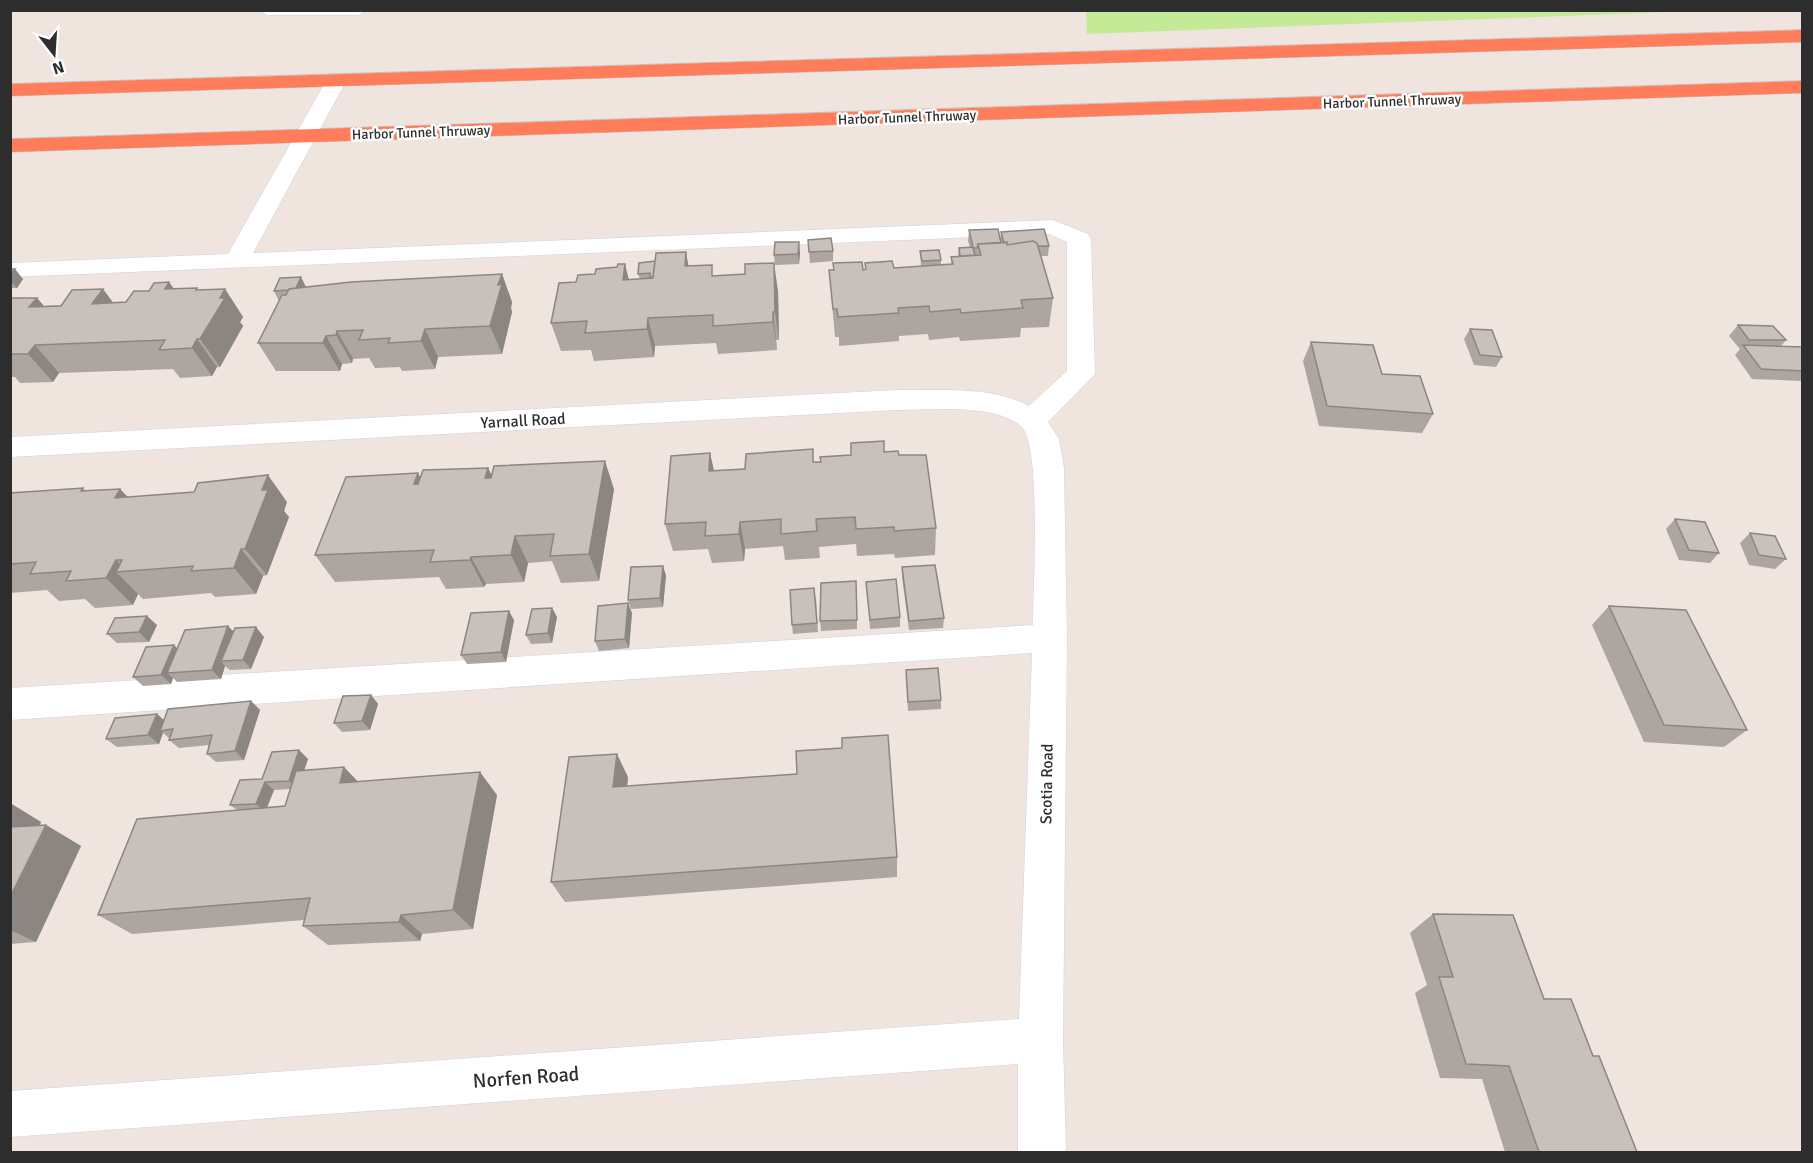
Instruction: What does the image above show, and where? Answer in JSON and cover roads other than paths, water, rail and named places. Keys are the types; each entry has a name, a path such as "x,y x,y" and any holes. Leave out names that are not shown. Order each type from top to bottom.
{"highway":[{"path":"954,62 1164,43 1661,22"},
{"path":"10,90 1803,36"},
{"name":"Harbor Tunnel Thruway","path":"10,146 1803,87"}],"street":[{"path":"267,10 358,10"},
{"path":"237,260 336,81"},
{"path":"10,270 1053,227 1079,239 1081,374 1032,420"},
{"name":"Yarnall Road","path":"10,447 896,400 961,401 1004,405 1032,420"},
{"name":"Scotia Road","path":"1032,420 1044,439 1049,468 1050,638 1041,1040 1042,1152"},
{"path":"10,704 1050,638"},
{"name":"Norfen Road","path":"10,1114 1041,1040"}]}
